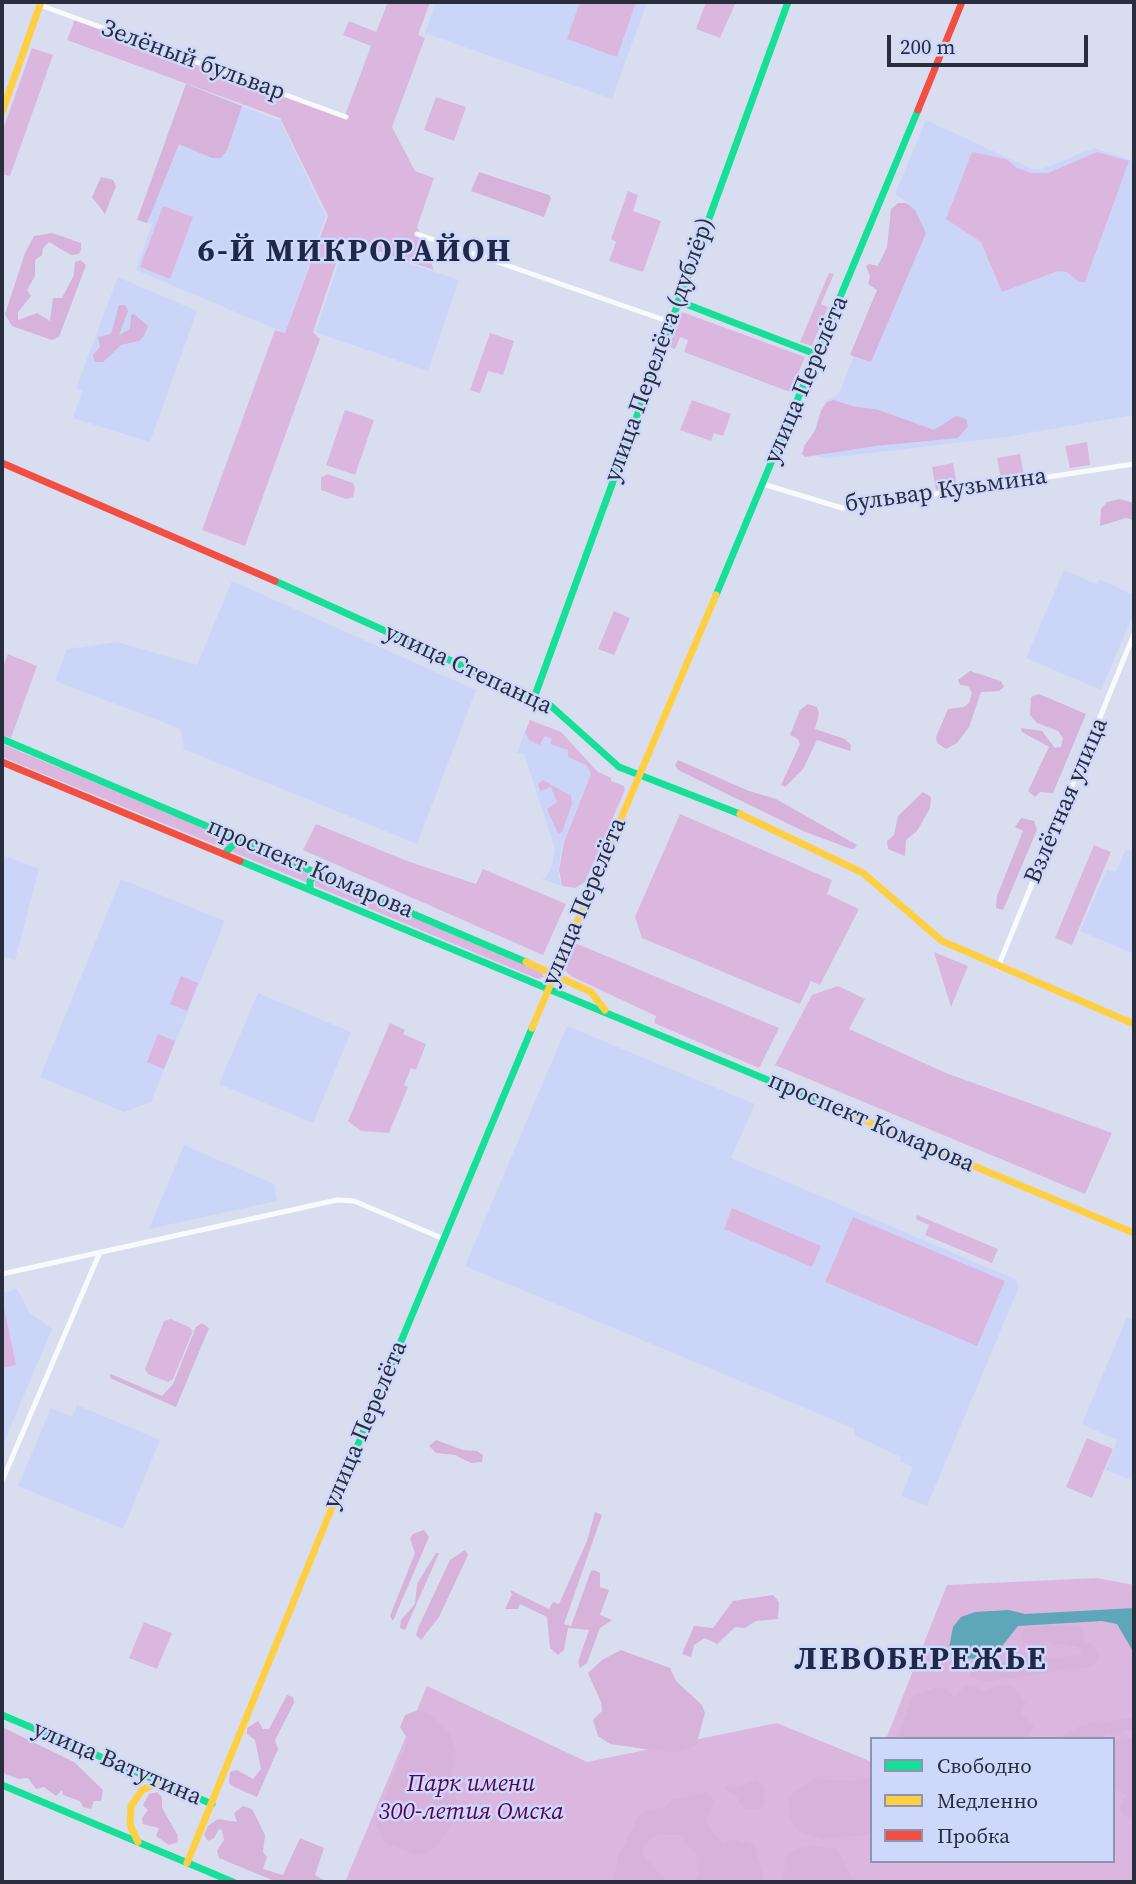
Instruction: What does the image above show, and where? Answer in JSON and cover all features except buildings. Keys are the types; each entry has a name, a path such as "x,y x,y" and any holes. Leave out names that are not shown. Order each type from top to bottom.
{"main road":[{"name":"улица Перелёта (дублёр)","path":"534,698 788,2"},
{"name":"улица Перелёта","path":"212,1804 294,1597 554,974 818,355 962,2"},
{"path":"2,112 40,3"},
{"path":"678,301 818,355"},
{"name":"улица Степанца","path":"2,463 146,523 534,698 566,716 608,760 722,806 843,861 863,873 939,939 1134,1024"},
{"name":"проспект Комарова","path":"2,740 554,974 591,992 608,1013"},
{"name":"проспект Комарова","path":"2,762 1134,1233"},
{"path":"224,854 234,844 232,836"},
{"path":"310,890 312,877 318,872"},
{"name":"улица Ватутина","path":"2,1715 212,1804 187,1863"},
{"path":"138,1842 130,1825 131,1806 142,1790 160,1782"},
{"path":"2,1785 233,1882"}],"street":[{"name":"Зелёный бульвар","path":"40,3 346,117"},
{"path":"417,234 670,323"},
{"name":"бульвар Кузьмина","path":"763,484 842,508 1133,466"},
{"name":"Взлётная улица","path":"998,967 1134,634"},
{"path":"2,1274 346,1200 444,1239"},
{"path":"2,1481 100,1252"}],"shaded area":[{"path":"436,2 647,2 612,99 425,33"},
{"path":"186,84 280,121 326,216 285,333 136,270 152,224 137,220"},
{"path":"186,84 242,106 227,150 221,158 212,158 179,144 147,223 137,220"},
{"path":"926,120 1032,169 1042,169 1094,148 1134,161 1134,415 1006,437 829,458 804,454 827,400 839,394 910,210 907,202 895,194"},
{"path":"479,172 549,195 551,198 544,217 471,191"},
{"path":"101,177 113,180 116,186 105,214 92,197"},
{"path":"898,203 906,203 915,210 926,233 871,362 850,355 877,290 868,284 870,276 866,266 878,266 887,247 891,209"},
{"path":"52,233 81,243 81,250 79,254 71,255 49,242 43,248 42,255 35,260 35,276 27,290 31,296 18,312 18,320 37,313 50,321 53,298 62,298 74,275 75,262 81,260 86,265 59,337 52,340 12,326 5,314 25,253 34,236"},
{"path":"346,242 459,280 428,371 315,332"},
{"path":"118,277 197,311 150,442 73,418 82,391 76,388"},
{"path":"119,305 125,305 128,311 119,335 130,329 131,315 134,314 148,326 144,336 139,341 121,345 103,362 95,362 93,355 100,347 98,337 111,334"},
{"path":"833,400 856,407 876,409 934,430 956,416 966,419 968,426 958,438 875,446 805,457 802,454 804,446 815,431 821,411 826,403"},
{"path":"1120,499 1134,503 1133,520 1126,518 1100,526 1101,509 1107,502"},
{"path":"1064,570 1096,584 1099,579 1134,595 1134,613 1101,690 1026,658"},
{"path":"232,581 476,690 417,844 184,749 181,729 55,681 67,649 117,642 197,665"},
{"path":"970,671 1001,681 1004,687 999,691 981,692 969,727 957,743 946,749 937,743 936,737 948,709 964,707 969,703 972,693 968,686 960,685 958,680"},
{"path":"1039,694 1086,714 1053,793 1040,792 1035,797 1028,791 1049,747 1022,732 1021,728 1042,731 1055,748 1061,747 1063,738 1058,731 1037,723 1030,715 1031,697"},
{"path":"808,704 817,707 819,713 815,729 845,739 851,745 850,751 817,740 803,769 785,787 781,785 800,744 798,739 790,735 800,710"},
{"path":"525,732 529,740 542,744 545,736 553,739 551,744 568,750 568,757 587,766 591,774 562,846 558,875 562,886 542,879 547,876 552,865 555,849 524,753 517,753"},
{"path":"678,760 749,791 776,799 857,845 851,849 803,831 678,770 675,765"},
{"path":"923,792 931,797 930,808 917,831 906,840 905,856 888,849 887,841 894,835 898,816"},
{"path":"1021,818 1034,821 1037,830 1003,910 996,908 997,896 1023,831 1015,827"},
{"path":"1126,849 1134,853 1134,954 1080,931 1107,869 1116,872"},
{"path":"2,855 39,869 15,960 2,956"},
{"path":"121,879 225,921 151,1102 124,1112 40,1077"},
{"path":"258,993 351,1032 313,1123 219,1084"},
{"path":"567,1026 755,1104 731,1158 1017,1280 1019,1287 927,1506 901,1496 913,1467 900,1461 901,1457 854,1435 855,1429 465,1266"},
{"path":"184,1145 274,1184 277,1201 149,1229"},
{"path":"17,1289 30,1313 52,1329 2,1447 2,1293"},
{"path":"1127,1317 1134,1320 1134,1481 1106,1470 1117,1440 1082,1424"},
{"path":"202,1323 209,1328 176,1407 110,1378 110,1374 162,1396 173,1384 196,1327"},
{"path":"77,1405 160,1440 123,1529 18,1486 51,1408 72,1417"},
{"path":"436,1440 463,1450 477,1451 483,1455 482,1462 471,1463 455,1455 436,1453 429,1446"},
{"path":"595,1512 602,1515 564,1624 571,1626 591,1571 594,1570 600,1573 600,1587 609,1590 600,1615 612,1620 600,1628 587,1663 580,1668 578,1662 589,1630 568,1628 564,1650 558,1655 550,1648 547,1617 520,1604 518,1609 505,1609 512,1594 510,1590 549,1609 553,1602 559,1604 587,1541"},
{"path":"424,1530 429,1537 393,1621 390,1616 415,1553 410,1539 413,1534"},
{"path":"465,1550 468,1555 439,1617 421,1640 416,1635 419,1626 450,1560"},
{"path":"436,1553 439,1553 405,1630 400,1628 401,1620 415,1604 417,1584"},
{"path":"773,1595 779,1602 778,1619 756,1621 745,1628 735,1627 717,1644 705,1638 694,1645 691,1657 682,1654 694,1626 713,1628 733,1601"},
{"path":"1134,1608 1134,1653 1117,1624 1102,1621 1018,1626 995,1655 979,1659 958,1658 949,1648 953,1627 961,1617 975,1612 1009,1610 1025,1614"},
{"path":"1082,1625 1085,1641 1095,1647 1100,1655 1098,1662 1088,1667 986,1682 970,1676 970,1670 975,1665 1081,1655 1083,1649 1065,1644 1053,1645 1047,1640 1035,1645 1023,1642 1021,1634 1025,1627"},
{"path":"621,1650 670,1668 676,1681 702,1705 705,1713 696,1746 673,1753 610,1744 598,1736 593,1720 602,1711 601,1702 588,1673 602,1660"},
{"path":"973,1685 983,1691 995,1686 1011,1685 1026,1703 1021,1713 1034,1726 1028,1737 898,1737 912,1697 936,1687 946,1689 955,1697 964,1687"},
{"path":"287,1695 293,1697 294,1703 275,1740 278,1749 257,1797 229,1783 230,1772 237,1770 253,1779 261,1769 255,1740 247,1734 247,1728 258,1721 263,1729 269,1729"},
{"path":"419,1710 434,1717 450,1734 456,1754 451,1772 457,1805 451,1824 437,1846 420,1856 384,1843 375,1819 404,1752 407,1738 400,1727 405,1715"},
{"path":"1134,1717 1134,1728 1115,1734 1106,1732 1104,1737 1059,1737 1082,1725"},
{"path":"2,1727 74,1762 103,1790 101,1801 94,1801 91,1809 83,1807 80,1801 63,1795 62,1790 56,1796 44,1787 36,1789 28,1778 19,1779 5,1774 2,1768"},
{"path":"1134,1737 1134,1821 1121,1814 1120,1805 1126,1795 1115,1790 1115,1742"},
{"path":"870,1777 870,1834 823,1840 798,1831 790,1819 788,1797 814,1779 851,1781"},
{"path":"756,1780 764,1787 764,1805 759,1809 745,1809 735,1795 724,1789 726,1785 738,1787"},
{"path":"157,1792 162,1797 162,1808 177,1834 178,1842 169,1845 156,1836 159,1828 143,1824 142,1818 148,1810 143,1805 149,1794"},
{"path":"706,1792 714,1801 705,1821 723,1844 734,1839 754,1845 763,1873 762,1882 696,1882 700,1873 695,1851 683,1843 684,1835 657,1835 644,1844 642,1853 666,1882 613,1882 618,1857 638,1817 647,1810 665,1808 672,1800"},
{"path":"243,1806 252,1809 265,1835 263,1852 267,1857 263,1869 283,1875 300,1838 324,1848 315,1875 327,1882 277,1882 219,1858 217,1851 224,1840 222,1830 219,1829 214,1838 208,1841 204,1835 208,1826 218,1819 237,1822 234,1813"},
{"path":"812,1846 837,1849 854,1882 782,1882 787,1857 796,1849"}],"green space":[{"path":"388,2 430,2 418,35 425,38 392,127 415,171 434,178 417,227 434,270 344,240 313,332 320,339 245,546 202,530 275,330 285,333 328,216 280,118 67,40 75,19 344,118 371,46 343,35 349,21 376,32"},
{"path":"580,2 636,2 617,57 567,39"},
{"path":"706,2 736,2 720,38 696,29"},
{"path":"32,48 53,55 10,176 2,174 2,132"},
{"path":"436,97 466,107 454,141 424,130"},
{"path":"972,152 1006,159 1017,168 1031,173 1048,173 1097,152 1129,161 1085,282 1079,282 1067,272 1058,271 1002,292 981,242 946,219"},
{"path":"628,191 638,195 633,211 661,221 643,272 609,261 616,242 611,239"},
{"path":"163,206 193,217 170,279 140,267"},
{"path":"829,273 834,274 821,304 828,307 812,346 800,342"},
{"path":"682,312 805,357 790,392 684,352 688,340 680,337 675,349 669,347"},
{"path":"490,333 514,341 503,375 488,371 480,393 470,390"},
{"path":"692,400 731,414 723,436 714,433 711,441 680,430"},
{"path":"345,410 374,420 355,475 326,465"},
{"path":"1087,442 1090,465 1070,468 1065,446"},
{"path":"1020,454 1024,475 1001,479 997,458"},
{"path":"953,463 957,486 936,490 932,467"},
{"path":"327,474 353,483 353,497 346,499 321,490 321,478"},
{"path":"614,611 630,618 614,655 598,649"},
{"path":"8,654 37,666 11,738 2,735 2,669"},
{"path":"530,720 561,732 598,772 624,786 625,790 585,882 575,888 562,886 559,870 564,842 591,774 587,766 568,757 568,750 550,744 552,739 545,736 540,745 529,740 525,732"},
{"path":"2,744 312,873 308,877 308,883 2,757"},
{"path":"543,780 571,796 572,804 562,832 558,834 547,809 557,802 551,787 540,791 538,784"},
{"path":"680,814 832,880 827,894 859,909 820,985 811,981 800,1004 642,938 635,917"},
{"path":"316,824 407,861 476,884 483,869 566,904 543,955 303,850"},
{"path":"1094,845 1111,852 1072,945 1055,938"},
{"path":"315,876 541,972 544,977 538,979 315,886"},
{"path":"575,943 779,1028 759,1068 654,1023 656,1016 573,977 563,969"},
{"path":"934,952 968,966 951,1007"},
{"path":"181,976 198,983 187,1011 170,1004"},
{"path":"838,986 865,999 849,1029 946,1073 1112,1133 1085,1194 775,1065 812,995"},
{"path":"390,1023 405,1030 403,1034 426,1044 416,1070 411,1068 404,1085 408,1087 389,1133 361,1131 348,1121"},
{"path":"158,1034 175,1041 164,1069 147,1062"},
{"path":"732,1208 821,1246 812,1267 724,1229"},
{"path":"917,1215 998,1249 992,1263 925,1235 929,1225 916,1219"},
{"path":"853,1217 1005,1281 977,1346 825,1282"},
{"path":"2,1298 16,1365 2,1368"},
{"path":"171,1319 193,1331 173,1379 168,1382 148,1374 145,1369 164,1321"},
{"path":"1087,1438 1113,1449 1092,1498 1066,1487"},
{"name":"Парк имени 300-летия Омска","path":"1097,1578 1134,1585 1134,1882 345,1882 427,1686 587,1762 777,1723 870,1761 870,1863 1115,1863 1115,1737 887,1737 947,1585"},
{"path":"144,1622 172,1633 157,1669 129,1658"}],"traffic: fast":[{"path":"534,698 788,2"},
{"path":"716,595 918,110"},
{"path":"678,301 818,355"},
{"path":"275,581 551,706 619,767 740,814"},
{"path":"2,739 526,962"},
{"path":"224,854 234,844 232,836"},
{"path":"240,861 852,1115"},
{"path":"310,890 310,881 318,872"},
{"path":"346,1473 532,1028"},
{"path":"2,1715 212,1804"},
{"path":"2,1785 233,1882"}],"traffic: slow":[{"path":"2,112 41,2"},
{"path":"532,1028 716,595"},
{"path":"740,814 863,873 942,941 1134,1024"},
{"path":"526,962 591,992 605,1010"},
{"path":"852,1115 1134,1233"},
{"path":"187,1863 346,1473"},
{"path":"138,1842 130,1825 131,1806 142,1790 160,1782"}],"traffic: jam":[{"path":"918,110 962,2"},
{"path":"2,463 275,581"},
{"path":"2,762 240,861"}],"district":[{"name":"6-Й МИКРОРАЙОН","path":"355,253"},
{"name":"ЛЕВОБЕРЕЖЬЕ","path":"921,1661"}]}
